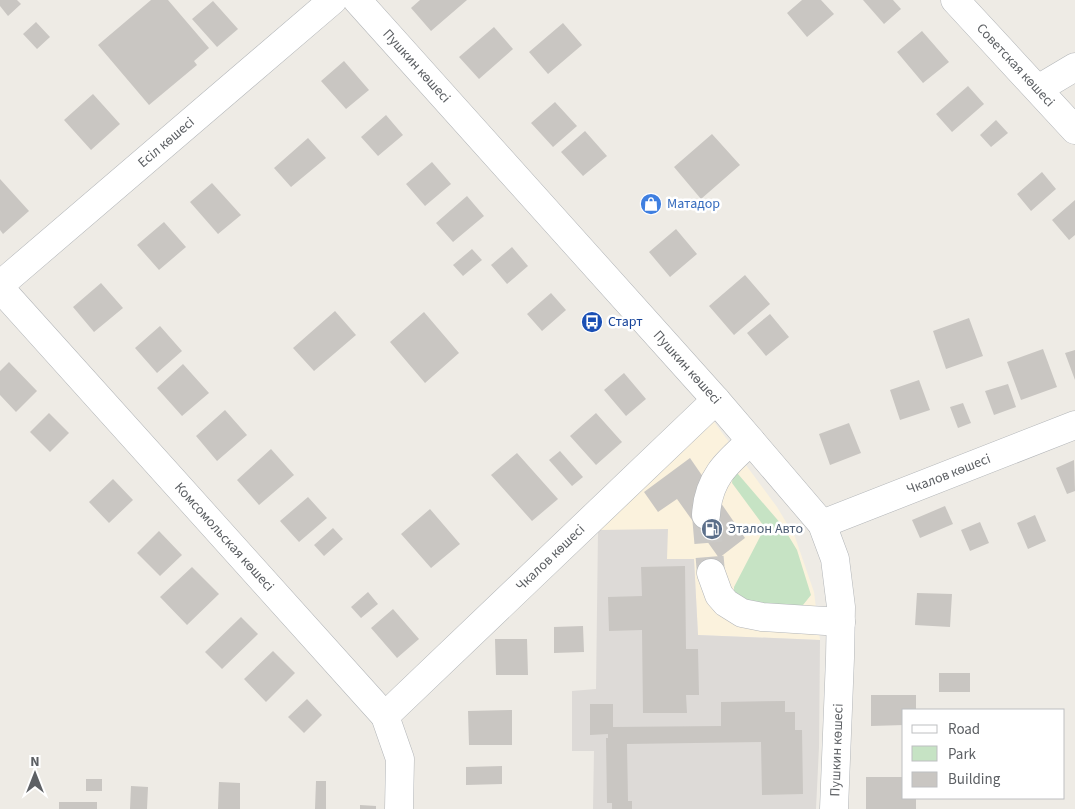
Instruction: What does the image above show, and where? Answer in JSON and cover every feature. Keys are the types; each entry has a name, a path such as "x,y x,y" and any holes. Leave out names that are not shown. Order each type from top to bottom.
{"street":[{"name":"Есіл көшесі","path":"0,286 333,0"},
{"name":"Пушкин көшесі","path":"356,0 716,400 822,524 835,559 840,593 834,809"},
{"name":"Советская көшесі","path":"955,0 1075,130"},
{"path":"1038,89 1075,67"},
{"name":"Комсомольская көшесі","path":"0,286 385,716 400,759 399,809"},
{"name":"Чкалов көшесі","path":"385,716 716,400"},
{"name":"Чкалов көшесі","path":"822,524 1075,425"},
{"path":"706,515 709,495 718,476 726,463 751,441"},
{"path":"711,573 718,595 726,603 742,613 762,618 840,622"}],"shaded area":[{"path":"712,419 777,507 795,537 814,592 820,640 698,635 694,560 667,559 598,530"},
{"path":"668,529 667,559 694,559 698,635 820,640 819,747 816,809 593,809 594,751 572,751 572,691 596,689 598,530"}],"green space":[{"path":"733,474 738,474 782,525 797,550 811,595 803,605 755,607 745,604 734,591 734,587 762,533 763,525 732,483"}],"building":[{"path":"0,0 17,0 21,4 8,16 0,6"},
{"path":"151,0 168,0 209,48 194,61 197,65 149,105 98,45"},
{"path":"420,0 467,0 431,31 411,8"},
{"path":"802,0 821,0 834,14 807,37 787,13"},
{"path":"863,0 893,0 901,9 884,24"},
{"path":"213,1 238,29 217,47 192,19"},
{"path":"36,22 50,37 37,49 23,34"},
{"path":"563,23 582,45 548,74 529,52"},
{"path":"494,27 513,49 479,79 459,57"},
{"path":"922,31 949,62 923,83 897,52"},
{"path":"344,61 369,90 346,109 321,81"},
{"path":"968,86 984,104 952,132 936,114"},
{"path":"93,94 120,124 91,150 64,120"},
{"path":"555,102 577,126 553,147 531,123"},
{"path":"386,115 403,135 378,156 361,137"},
{"path":"996,120 1008,133 991,147 980,135"},
{"path":"585,131 607,156 583,176 561,152"},
{"path":"712,134 740,165 701,199 674,167"},
{"path":"308,138 326,158 291,187 274,168"},
{"path":"432,162 451,184 425,206 406,184"},
{"path":"1042,172 1056,189 1031,211 1017,194"},
{"path":"0,179 29,211 3,234 0,230"},
{"path":"212,183 241,215 218,234 190,202"},
{"path":"467,196 484,216 453,242 436,223"},
{"path":"1075,200 1075,235 1069,240 1052,220"},
{"path":"164,222 186,247 159,270 137,245"},
{"path":"676,229 697,254 670,277 649,252"},
{"path":"512,247 528,266 507,284 491,265"},
{"path":"472,249 482,260 463,276 453,265"},
{"path":"745,275 770,304 734,335 709,306"},
{"path":"101,283 123,308 94,332 73,307"},
{"path":"551,293 566,310 542,331 527,314"},
{"path":"335,311 356,335 314,371 293,348"},
{"path":"424,312 459,353 425,383 390,342"},
{"path":"770,314 789,337 766,356 747,333"},
{"path":"969,318 983,356 946,369 933,331"},
{"path":"160,326 182,351 157,373 135,348"},
{"path":"1043,349 1057,387 1021,400 1007,362"},
{"path":"1075,350 1075,380 1065,353"},
{"path":"9,362 37,391 16,412 0,395 0,371"},
{"path":"183,364 209,393 182,416 157,388"},
{"path":"624,373 646,399 626,416 604,390"},
{"path":"919,380 930,410 900,420 890,390"},
{"path":"1008,384 1016,407 994,415 985,391"},
{"path":"963,403 971,423 958,428 950,407"},
{"path":"225,410 247,435 217,461 196,436"},
{"path":"49,413 69,433 50,452 30,432"},
{"path":"596,413 622,442 596,465 570,436"},
{"path":"849,423 861,453 830,465 819,434"},
{"path":"271,449 294,475 259,505 237,480"},
{"path":"560,451 583,477 572,486 549,460"},
{"path":"517,453 558,499 532,521 491,475"},
{"path":"690,458 745,538 719,558 677,499 658,512 644,492"},
{"path":"1074,460 1075,491 1067,494 1056,468"},
{"path":"113,479 133,500 109,523 89,502"},
{"path":"308,497 327,518 299,542 280,521"},
{"path":"945,506 953,524 920,538 912,520"},
{"path":"430,509 460,544 431,568 401,534"},
{"path":"1035,515 1046,541 1028,549 1017,523"},
{"path":"980,522 989,543 970,551 961,530"},
{"path":"333,528 343,539 324,556 314,545"},
{"path":"159,531 182,555 160,576 137,553"},
{"path":"685,566 686,649 698,649 699,695 686,695 687,713 643,713 642,630 609,631 608,597 642,596 641,567"},
{"path":"192,567 219,594 187,625 160,597"},
{"path":"368,592 378,604 361,618 351,607"},
{"path":"917,593 952,594 950,627 915,625"},
{"path":"393,609 419,639 397,658 371,628"},
{"path":"241,617 258,634 222,669 205,652"},
{"path":"583,626 584,652 554,653 554,627"},
{"path":"495,639 527,639 528,675 496,675"},
{"path":"273,651 295,673 266,702 244,679"},
{"path":"939,673 970,673 970,692 939,692"},
{"path":"871,695 916,695 916,709 902,709 902,725 871,726"},
{"path":"307,699 322,715 304,733 288,717"},
{"path":"785,701 785,712 795,712 795,730 802,730 803,794 762,795 761,742 627,744 628,801 632,801 632,809 612,809 612,803 607,803 606,738 608,738 608,734 590,735 590,704 613,704 613,727 721,726 721,702"},
{"path":"512,710 512,745 469,745 468,711"},
{"path":"502,766 502,784 466,785 466,767"},
{"path":"866,777 902,777 902,799 916,799 916,809 866,809"},
{"path":"86,779 102,779 102,791 86,791"},
{"path":"316,781 326,781 326,809 315,809"},
{"path":"219,782 240,783 240,809 218,809"},
{"path":"131,786 148,787 147,809 130,809"},
{"path":"59,802 97,802 97,809 59,809"},
{"path":"360,805 376,806 376,809 360,809"}],"tunnel":[{"path":"706,515 711,573"}],"place":[{"name":"Матадор","path":"651,204"},
{"name":"Старт","path":"592,322"},
{"name":"Эталон Авто","path":"712,529"}]}
